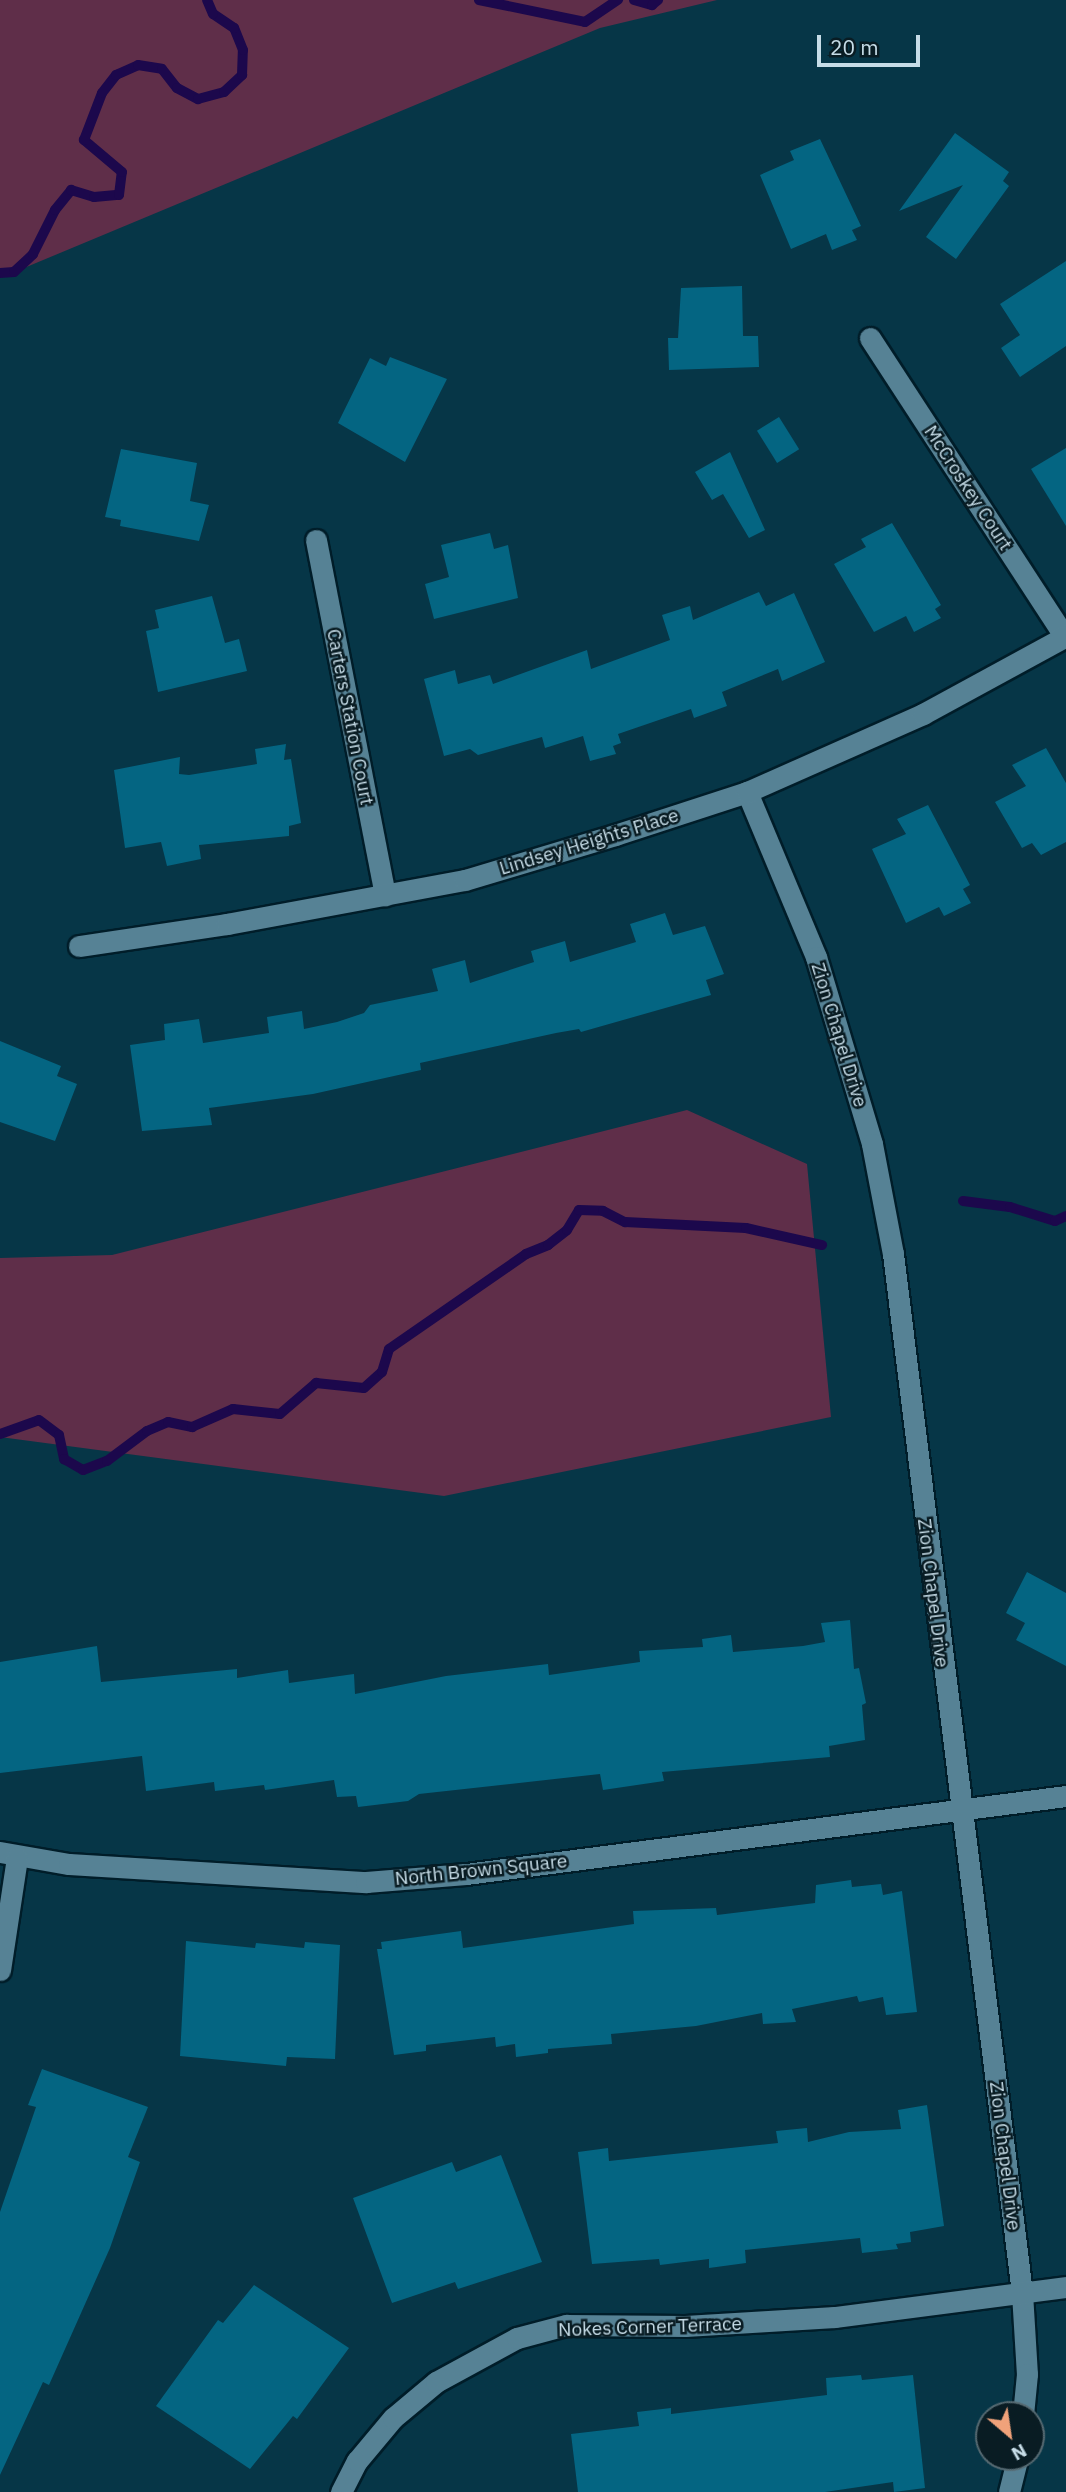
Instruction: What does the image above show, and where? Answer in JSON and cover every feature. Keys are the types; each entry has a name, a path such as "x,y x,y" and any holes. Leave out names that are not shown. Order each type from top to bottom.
{"street":[{"name":"McCroskey Court","path":"870,338 1066,637"},
{"name":"Carters Station Court","path":"316,540 385,895"},
{"name":"Lindsey Heights Place","path":"79,946 464,880 747,792 923,714 1066,637"},
{"name":"Zion Chapel Drive","path":"747,792 816,957 872,1144 893,1254 1022,2293 1027,2374 1024,2401"},
{"name":"North Brown Square","path":"9,1855 366,1882 466,1874 1066,1796"},
{"path":"0,1970 9,1855"},
{"name":"Nokes Corner Terrace","path":"341,2492 357,2461 394,2418 436,2382 517,2338 566,2325 754,2323 1066,2287"},
{"path":"1009,2492 1014,2471"}],"shaded area":[{"path":"0,0 717,0 600,28 0,278"},
{"path":"687,1110 807,1164 831,1417 444,1496 0,1437 0,1258 112,1255"}],"building":[{"path":"955,133 1009,172 1003,181 1009,186 956,259 926,237 963,185 899,211"},
{"path":"820,139 861,226 852,230 857,240 832,250 826,234 791,249 760,175 794,160 790,151"},
{"path":"1066,261 1066,346 1020,377 1001,348 1020,335 1000,304"},
{"path":"742,286 743,336 758,336 759,367 669,370 668,338 678,338 681,288"},
{"path":"390,357 447,379 405,462 338,423 370,358 386,366"},
{"path":"779,417 799,449 777,463 757,431"},
{"path":"1066,448 1066,526 1031,469"},
{"path":"121,449 197,463 190,501 209,505 199,541 120,526 121,520 105,517"},
{"path":"730,452 765,530 749,538 723,494 712,500 695,472"},
{"path":"892,523 941,605 935,609 941,618 914,632 906,616 874,632 834,564 866,547 861,539"},
{"path":"490,533 494,549 508,545 518,598 434,619 425,584 449,577 441,545"},
{"path":"759,592 766,606 794,593 825,662 782,681 778,669 722,692 727,706 694,718 691,709 618,734 621,743 613,746 616,754 590,761 583,736 545,748 542,737 478,755 470,749 444,756 424,679 455,670 458,684 490,675 493,684 587,650 591,669 670,640 662,615 690,606 693,620"},
{"path":"212,596 225,643 239,639 247,671 158,692 146,631 159,628 155,610"},
{"path":"286,744 284,760 291,759 301,823 289,826 289,836 199,845 201,859 167,866 161,842 125,848 114,770 180,757 179,774 189,775 257,764 255,749"},
{"path":"1046,748 1066,783 1066,842 1041,855 1032,843 1022,848 995,802 1026,786 1012,765"},
{"path":"928,805 970,885 963,889 971,903 944,916 939,907 906,923 872,849 906,834 897,819"},
{"path":"665,913 673,935 705,926 724,974 706,980 711,995 581,1032 579,1029 556,1033 420,1063 421,1070 313,1094 209,1108 212,1125 142,1131 130,1045 165,1040 164,1024 199,1019 203,1043 269,1033 267,1017 302,1011 304,1029 337,1022 364,1013 370,1005 438,991 432,969 465,960 470,983 534,962 531,951 565,941 570,962 636,942 630,924"},
{"path":"0,1041 61,1066 57,1076 77,1084 55,1141 0,1122"},
{"path":"1027,1572 1066,1593 1066,1666 1016,1640 1025,1623 1006,1613"},
{"path":"850,1620 854,1669 859,1668 866,1703 862,1705 865,1740 829,1746 830,1757 662,1772 664,1781 603,1790 600,1774 419,1794 408,1801 358,1807 356,1796 337,1797 334,1780 265,1790 264,1785 215,1791 214,1782 146,1791 142,1756 0,1773 0,1662 97,1646 101,1682 237,1669 237,1678 288,1670 289,1683 354,1674 355,1694 446,1676 548,1664 549,1675 640,1662 639,1651 703,1647 702,1639 731,1635 733,1652 803,1646 825,1642 821,1623"},
{"path":"851,1880 852,1887 881,1884 883,1895 902,1891 917,2012 886,2015 883,1997 859,2002 857,1996 792,2009 796,2022 763,2024 762,2013 696,2026 611,2034 612,2044 548,2049 548,2053 516,2057 515,2044 496,2047 495,2037 426,2045 426,2051 394,2055 377,1949 382,1949 381,1942 461,1931 463,1948 634,1924 633,1911 716,1908 717,1915 815,1903 816,1885"},
{"path":"186,1941 255,1948 256,1943 304,1948 305,1942 340,1945 335,2059 287,2057 286,2066 180,2056"},
{"path":"42,2069 148,2107 128,2157 140,2162 110,2248 49,2385 43,2382 0,2475 0,2212 36,2107 28,2105"},
{"path":"927,2105 944,2226 910,2232 911,2242 896,2244 898,2249 862,2253 860,2238 745,2250 746,2263 709,2268 709,2259 660,2265 659,2259 592,2264 578,2152 608,2148 609,2161 778,2143 776,2131 807,2128 808,2142 849,2132 901,2129 898,2110"},
{"path":"501,2155 542,2262 458,2289 455,2282 392,2303 353,2198 452,2162 456,2172"},
{"path":"254,2285 349,2348 297,2419 293,2416 250,2469 156,2406 218,2320 223,2323"},
{"path":"861,2375 862,2380 913,2375 925,2488 894,2492 893,2482 825,2492 578,2492 571,2434 639,2426 637,2412 671,2408 671,2414 827,2395 826,2378"}],"waterway":[{"path":"0,273 14,272 33,254 55,210 71,190 94,197 119,195 122,172 84,140 102,93 116,75 138,65 162,69 177,88 198,99 224,92 242,75 243,50 234,28 213,14 207,0"},
{"path":"479,0 585,22 618,0"},
{"path":"634,0 652,5 658,0"},
{"path":"963,1201 1010,1207 1055,1221 1066,1216"},
{"path":"0,1434 39,1420 59,1435 64,1459 83,1470 107,1461 147,1431 168,1422 192,1427 233,1409 280,1414 316,1383 364,1388 382,1372 389,1349 526,1254 548,1245 567,1230 579,1210 603,1211 625,1222 746,1228 822,1245"}]}
